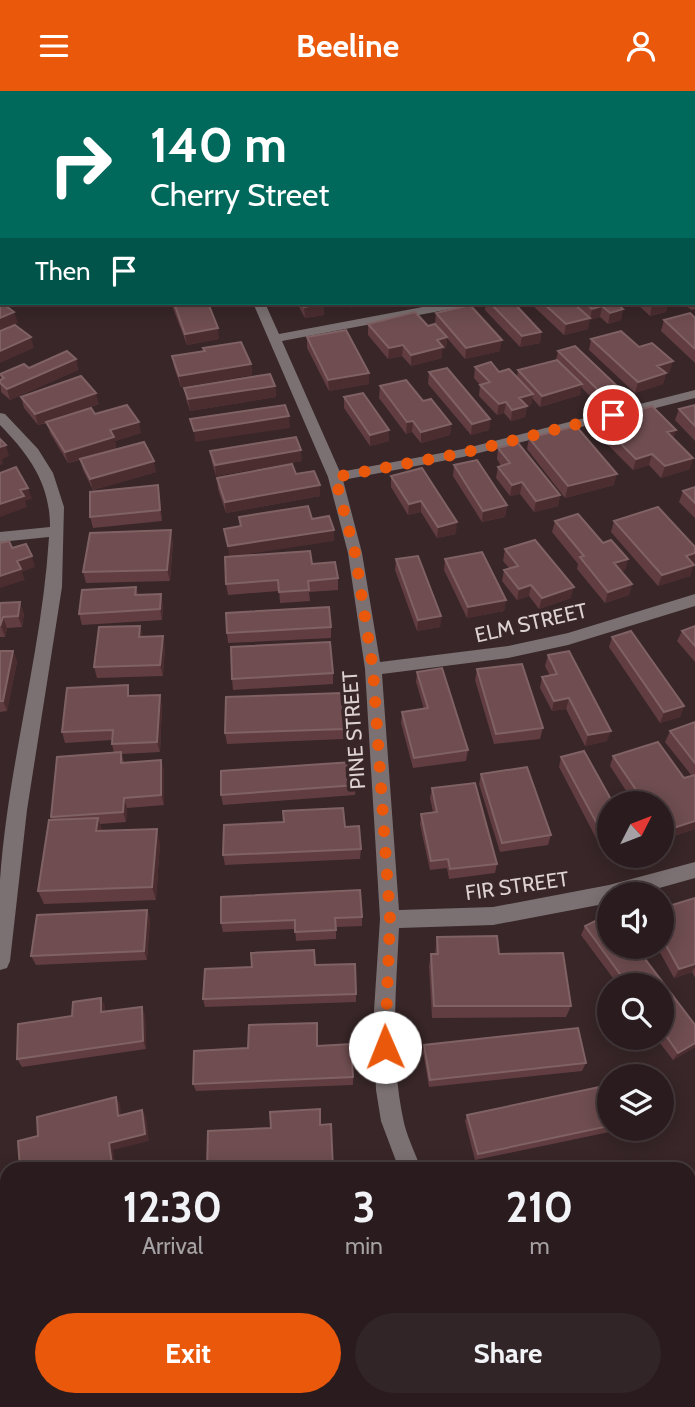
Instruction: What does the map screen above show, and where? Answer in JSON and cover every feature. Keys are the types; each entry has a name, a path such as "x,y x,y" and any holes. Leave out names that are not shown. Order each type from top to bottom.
{"street":[{"name":"PINE STREET","path":"260,305 335,477 355,553 373,669 390,919 384,1026 387,1090 392,1121 407,1162"},
{"path":"273,339 451,305"},
{"path":"335,477 463,453 695,394"},
{"path":"0,417 31,449 46,473 57,507 54,587 9,811 0,961"},
{"path":"0,537 57,531"},
{"name":"ELM STREET","path":"373,669 508,652 568,639 695,600"},
{"name":"FIR STREET","path":"652,882 695,870"},
{"name":"FIR STREET","path":"390,919 493,916 597,896"}],"building":[{"path":"0,305 14,312 0,318"},
{"path":"175,305 209,305 218,328 185,334"},
{"path":"470,305 502,340 466,348 436,313"},
{"path":"492,305 516,305 541,332 522,336"},
{"path":"545,305 575,305 590,318 566,324"},
{"path":"587,305 618,305 623,309 610,313 602,306 592,309"},
{"path":"415,312 428,326 435,324 447,337 437,340 443,347 411,355 403,345 389,348 368,324"},
{"path":"690,313 695,318 695,349 664,320"},
{"path":"15,325 31,337 0,351 0,331"},
{"path":"346,330 369,373 328,380 307,337"},
{"path":"621,331 639,347 652,343 673,361 657,366 666,373 638,382 591,339"},
{"path":"241,342 251,364 179,376 172,356"},
{"path":"575,346 616,385 598,390 558,351"},
{"path":"67,351 76,359 7,389 0,383 4,378 0,374 24,364 29,368"},
{"path":"557,360 582,384 542,396 518,370"},
{"path":"491,362 499,372 509,369 533,394 519,398 527,406 512,410 506,402 499,404 480,385 490,382 475,367"},
{"path":"447,368 490,419 472,424 429,372"},
{"path":"270,374 275,386 188,399 184,388"},
{"path":"81,376 96,393 35,414 21,397"},
{"path":"406,380 423,401 431,399 451,424 421,432 413,421 407,422 380,386"},
{"path":"363,393 389,430 370,435 344,397"},
{"path":"127,405 139,422 110,430 114,437 65,452 46,422 91,408 95,414"},
{"path":"285,405 289,416 194,431 190,419"},
{"path":"695,405 695,426 679,409"},
{"path":"652,406 676,430 667,432 693,458 665,466 652,454 636,459 611,434 628,429 616,417"},
{"path":"576,426 617,474 568,486 529,438"},
{"path":"296,437 301,450 215,465 210,451"},
{"path":"144,442 154,461 90,479 80,459"},
{"path":"518,443 560,495 536,501 522,482 512,485 498,467 510,463 498,448"},
{"path":"477,460 507,505 483,511 454,465"},
{"path":"292,464 296,474 314,471 320,485 225,502 217,478"},
{"path":"16,467 28,488 20,490 24,496 0,504 0,473"},
{"path":"422,468 457,522 438,527 421,501 409,504 391,476"},
{"path":"158,485 160,510 90,517 90,492"},
{"path":"695,487 695,503 683,491"},
{"path":"308,506 312,519 329,516 334,530 228,546 224,529 241,526 239,517"},
{"path":"658,507 695,547 695,553 686,556 694,565 662,575 614,521"},
{"path":"578,514 603,543 611,540 628,559 614,563 632,584 608,592 580,557 584,556 555,521"},
{"path":"171,530 167,570 83,572 90,533"},
{"path":"535,540 574,587 542,598 531,585 519,589 504,570 518,566 505,549"},
{"path":"9,541 12,548 26,544 32,556 17,561 21,569 0,576 0,543"},
{"path":"310,551 312,564 335,562 338,578 308,581 309,590 279,592 278,580 226,584 225,557"},
{"path":"482,552 506,600 468,607 445,559"},
{"path":"418,556 441,616 418,620 396,559"},
{"path":"136,587 135,595 161,594 160,609 79,614 82,590"},
{"path":"20,602 18,616 3,617 0,626 0,603"},
{"path":"329,607 331,627 227,633 226,613"},
{"path":"140,626 139,637 163,636 160,665 94,667 99,627"},
{"path":"695,626 695,646 682,631"},
{"path":"631,631 684,706 664,712 612,637"},
{"path":"330,642 333,673 232,679 231,647"},
{"path":"0,651 13,651 3,701 0,701"},
{"path":"569,651 611,731 588,735 569,698 554,701 542,677 557,674 548,655"},
{"path":"522,664 543,728 496,734 477,669"},
{"path":"442,668 468,750 414,758 402,712 428,708 417,672"},
{"path":"128,685 128,696 160,695 157,742 112,744 113,730 62,732 67,688"},
{"path":"342,693 344,729 225,733 226,697"},
{"path":"695,722 695,763 670,731"},
{"path":"658,742 684,778 695,775 695,821 674,828 674,791 637,791 613,756"},
{"path":"584,751 606,791 597,791 597,824 561,757"},
{"path":"121,752 121,763 161,760 161,795 124,798 123,812 51,817 57,757"},
{"path":"352,762 356,785 221,795 221,771"},
{"path":"527,767 551,835 502,843 481,774"},
{"path":"475,783 497,864 450,869 448,859 431,861 421,814 437,812 432,788"},
{"path":"343,808 345,827 359,826 361,849 223,855 224,825 284,822 283,811"},
{"path":"98,818 96,831 157,829 152,887 38,891 49,820"},
{"path":"360,890 362,917 335,918 336,930 295,932 295,920 221,923 221,897"},
{"path":"695,898 695,964 679,969 674,959 674,904"},
{"path":"147,910 144,951 31,956 37,915"},
{"path":"597,920 597,942 585,926"},
{"path":"497,936 499,954 563,953 571,1006 434,1006 431,954 438,954 437,937"},
{"path":"314,950 315,965 355,964 356,994 203,999 205,969 252,967 251,953"},
{"path":"609,959 645,959 656,973 619,973"},
{"path":"674,997 695,1025 695,1043 678,1053 674,1047"},
{"path":"101,998 101,1012 142,1007 143,1041 17,1059 18,1024 72,1016 73,1002"},
{"path":"317,1023 317,1046 351,1044 353,1077 193,1084 194,1051 248,1048 249,1025"},
{"path":"578,1028 586,1063 430,1080 424,1045"},
{"path":"597,1088 597,1129 478,1154 467,1115"},
{"path":"116,1097 118,1116 142,1110 145,1134 109,1143 112,1162 20,1162 18,1141 38,1136 37,1117"},
{"path":"320,1109 320,1125 331,1124 333,1162 207,1162 208,1131 271,1128 270,1112"}],"route":[{"path":"385,1047 390,919 373,669 355,553 335,477 463,453 613,415"}]}
